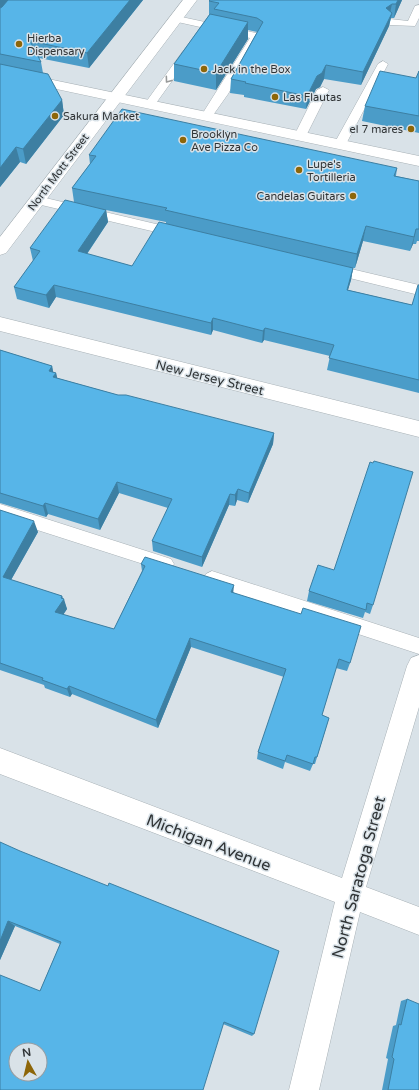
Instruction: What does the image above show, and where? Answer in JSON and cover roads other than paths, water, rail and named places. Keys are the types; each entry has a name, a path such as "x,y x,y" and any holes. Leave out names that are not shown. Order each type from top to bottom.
{"street":[{"name":"North Mott Street","path":"0,249 190,0"},
{"path":"0,73 419,161"},
{"name":"New Jersey Street","path":"0,324 419,429"},
{"name":"North Saratoga Street","path":"304,1090 350,896 419,666"},
{"name":"Michigan Avenue","path":"0,761 350,896 419,921"}],"lane":[{"path":"390,22 411,24 419,8"},
{"path":"177,19 256,36 222,94 207,116"},
{"path":"150,104 207,25"},
{"path":"340,144 382,64"},
{"path":"300,136 323,90"},
{"path":"37,200 190,236"},
{"path":"320,266 419,290"},
{"path":"0,511 419,646"}],"place":[{"name":"Hierba Dispensary","path":"19,44"},
{"name":"Jack in the Box","path":"204,69"},
{"name":"Las Flautas","path":"275,97"},
{"name":"Sakura Market","path":"55,116"},
{"name":"el 7 mares","path":"411,129"},
{"name":"Brooklyn Ave Pizza Co","path":"183,140"},
{"name":"Lupe's Tortilleria","path":"299,170"},
{"name":"Candelas Guitars","path":"353,196"}]}
